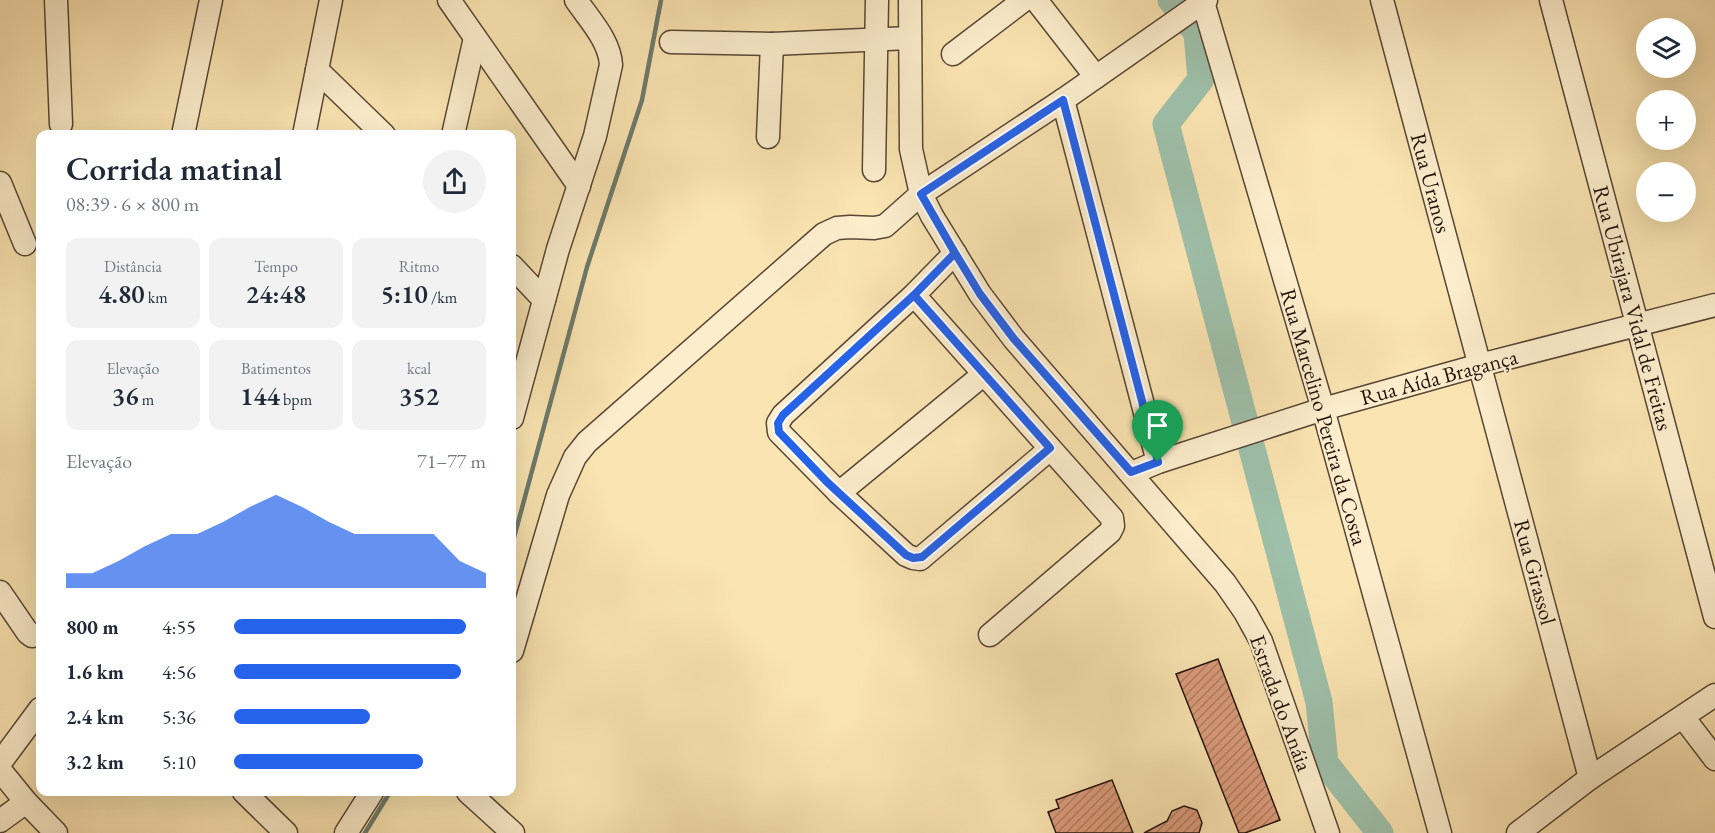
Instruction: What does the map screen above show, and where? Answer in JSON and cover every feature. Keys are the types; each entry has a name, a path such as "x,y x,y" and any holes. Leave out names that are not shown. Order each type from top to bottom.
{"street":[{"path":"56,0 61,124"},
{"path":"184,130 211,0"},
{"path":"305,130 331,0"},
{"path":"449,0 579,186"},
{"path":"516,403 558,249 595,136 611,65 607,45 576,0"},
{"path":"874,170 877,0"},
{"name":"Estrada do Anáia","path":"910,0 911,148 921,194 980,294 1014,339 1226,583 1261,641 1328,833"},
{"path":"953,54 1024,0"},
{"path":"1036,0 1096,77"},
{"name":"Rua Uranos","path":"1382,0 1480,365"},
{"name":"Rua Ubirajara Vidal de Freitas","path":"1551,0 1715,617"},
{"path":"516,637 558,495 575,457 587,442 824,234 837,228 885,226 921,194 1063,100 1203,2"},
{"name":"Rua Marcelino Pereira da Costa","path":"1203,2 1323,409 1440,833"},
{"path":"671,42 772,44 910,38"},
{"path":"454,130 475,39"},
{"path":"768,137 772,44"},
{"path":"317,70 379,130"},
{"path":"1063,100 1158,462"},
{"path":"0,183 26,244"},
{"path":"955,253 914,295 783,415 778,423 779,432 839,493 906,555 920,559 1050,448"},
{"path":"516,270 544,300"},
{"path":"914,295 1112,518 1113,526 1110,532 990,635"},
{"name":"Rua Aída Bragança","path":"1131,472 1323,409 1480,365 1715,305"},
{"name":"Rua Girassol","path":"1480,365 1590,778"},
{"path":"839,493 984,374"},
{"path":"0,592 28,633 32,636 36,635"},
{"path":"1518,833 1590,778 1715,695"},
{"path":"0,763 36,714"},
{"path":"1683,717 1715,759"},
{"path":"0,770 26,802 56,833"},
{"path":"248,796 286,833"},
{"path":"346,833 369,796"},
{"path":"472,796 510,832"},
{"path":"0,821 26,802"}],"building":[{"path":"1218,659 1280,820 1245,833 1239,833 1176,674"},
{"path":"1112,780 1133,833 1056,833 1048,812 1059,808 1056,800"},
{"path":"1184,806 1197,810 1202,823 1199,833 1144,833 1167,821 1172,811"}],"waterway":[{"path":"516,530 587,267 642,100 661,0"},
{"path":"1171,0 1197,33 1201,79 1166,124 1319,702 1325,763 1380,833"},
{"path":"365,833 388,796"}],"route":[{"path":"1158,462 1063,100 921,194 955,253 914,295 1050,448 920,559 906,555 827,482 779,432 778,423 783,415 914,295 955,253 980,294 1014,339 1131,472 1158,462"}]}
